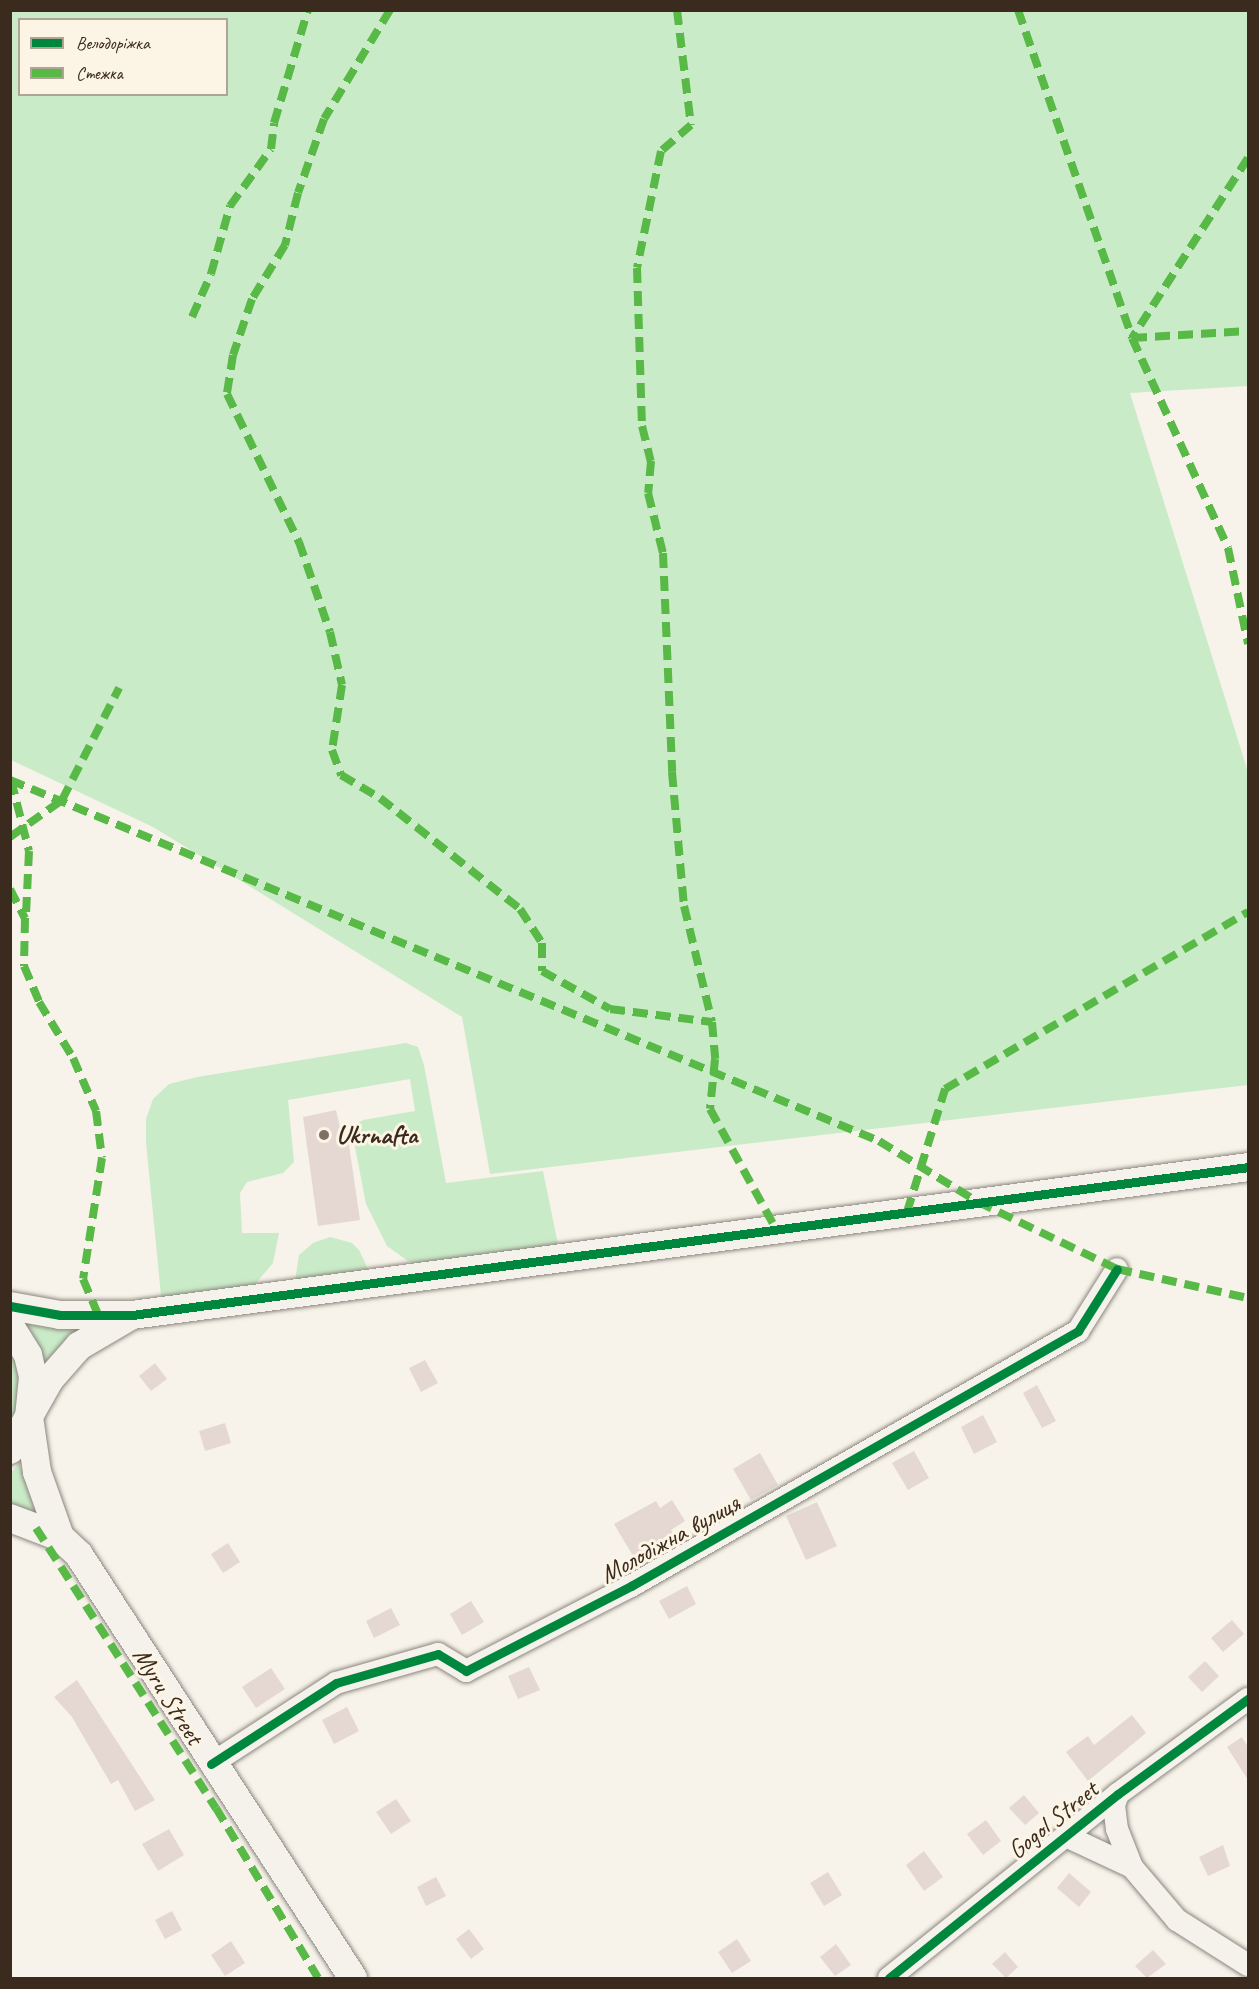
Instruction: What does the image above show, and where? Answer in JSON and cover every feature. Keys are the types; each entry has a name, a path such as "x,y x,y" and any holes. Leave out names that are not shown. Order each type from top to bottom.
{"street":[{"path":"10,1306 60,1316 132,1315 1248,1167"},
{"name":"Молодіжна вулиця","path":"211,1764 336,1683 438,1654 466,1671 630,1586 1078,1331 1117,1269"},
{"path":"11,1450 50,1379 79,1346 132,1315"},
{"path":"10,1326 28,1355 33,1377 29,1417 37,1472 60,1537"},
{"path":"10,1518 60,1537"},
{"name":"Myru Street","path":"60,1537 78,1555 211,1764 353,1978"},
{"name":"Gogol Street","path":"889,1978 1068,1837 1118,1794 1248,1699"},
{"path":"1118,1794 1114,1805 1117,1829 1132,1867 1177,1920 1248,1965"},
{"path":"1068,1837 1132,1867"}],"green space":[{"path":"10,11 1248,11 1248,386 1130,393 1248,772 1248,1085 490,1174 462,1017 153,827 11,760"},
{"path":"406,1043 418,1047 424,1065 446,1183 543,1171 560,1254 423,1265 408,1261 387,1246 366,1204 353,1137 354,1125 363,1120 415,1111 410,1079 288,1100 294,1162 283,1173 247,1182 240,1193 242,1233 279,1233 273,1263 252,1288 162,1306 146,1142 146,1119 153,1099 169,1084 197,1077"},
{"path":"330,1237 352,1243 359,1250 368,1269 365,1280 295,1281 299,1255 313,1243"},
{"path":"22,1318 86,1325 43,1365"},
{"path":"11,1340 26,1379 11,1439"},
{"path":"19,1463 39,1513 11,1505 10,1474"}],"building":[{"path":"336,1110 341,1132 347,1131 360,1220 318,1226 303,1117"},
{"path":"425,1360 438,1383 421,1392 409,1368"},
{"path":"155,1363 167,1379 151,1391 139,1376"},
{"path":"1037,1385 1056,1421 1042,1428 1023,1393"},
{"path":"983,1415 997,1442 974,1454 961,1427"},
{"path":"225,1423 231,1443 205,1451 199,1431"},
{"path":"914,1451 929,1478 908,1490 892,1463"},
{"path":"760,1453 778,1485 751,1500 733,1469"},
{"path":"672,1500 685,1521 671,1530 673,1533 633,1556 614,1524 656,1501 660,1508"},
{"path":"817,1502 837,1546 806,1560 786,1516"},
{"path":"228,1543 240,1562 223,1573 211,1554"},
{"path":"687,1586 696,1604 669,1619 659,1601"},
{"path":"471,1601 484,1622 462,1635 450,1614"},
{"path":"391,1608 400,1625 374,1638 366,1621"},
{"path":"1232,1620 1244,1634 1223,1652 1211,1638"},
{"path":"1205,1661 1219,1676 1202,1692 1188,1677"},
{"path":"529,1667 540,1690 518,1699 508,1676"},
{"path":"271,1668 285,1689 256,1708 242,1687"},
{"path":"77,1680 155,1800 135,1811 118,1780 111,1784 72,1717 54,1697"},
{"path":"347,1707 359,1731 334,1744 322,1720"},
{"path":"1132,1715 1146,1733 1088,1781 1066,1752 1088,1736 1094,1745"},
{"path":"1242,1737 1248,1747 1248,1780 1227,1747"},
{"path":"1024,1795 1039,1813 1025,1825 1009,1808"},
{"path":"396,1799 411,1821 391,1834 376,1812"},
{"path":"986,1820 1001,1841 983,1855 967,1834"},
{"path":"169,1829 184,1855 158,1871 142,1844"},
{"path":"1223,1845 1230,1866 1208,1876 1199,1857"},
{"path":"924,1851 943,1877 924,1891 906,1865"},
{"path":"828,1872 842,1895 824,1906 810,1883"},
{"path":"1069,1873 1091,1892 1079,1907 1057,1888"},
{"path":"436,1877 446,1896 426,1906 417,1887"},
{"path":"172,1911 182,1930 165,1939 155,1920"},
{"path":"469,1929 484,1949 471,1959 456,1939"},
{"path":"737,1939 751,1961 732,1973 718,1952"},
{"path":"231,1941 245,1963 225,1976 211,1955"},
{"path":"836,1944 851,1965 835,1976 820,1957"},
{"path":"1153,1950 1166,1964 1147,1978 1135,1966"},
{"path":"1005,1952 1018,1967 1006,1978 992,1964"}],"marked path":[{"path":"192,317 211,274 230,206 271,149 274,123 308,10"},
{"path":"390,10 324,119 298,193 285,245 252,299 233,355 227,394 299,542 330,632 342,685 332,750 341,775 380,798 520,909 542,943 542,971 610,1009 712,1022 715,1059 710,1109 776,1229"},
{"path":"677,10 691,125 661,151 637,268 642,426 651,461 648,493 663,553 672,772 684,906 712,1022"},
{"path":"1018,10 1132,338 1228,548 1248,644"},
{"path":"1248,158 1132,338 1248,331"},
{"path":"10,837 62,800 119,688"},
{"path":"10,780 879,1141 978,1202 1117,1269 1248,1298"},
{"path":"11,780 29,851 26,915"},
{"path":"10,889 25,918 24,966 39,1002 73,1058 96,1111 102,1158 83,1279 98,1315"},
{"path":"907,1212 945,1089 1248,912"},
{"path":"36,1528 216,1808 318,1978"}],"cycle path":[{"path":"10,1306 60,1315 132,1315 1248,1167"},
{"path":"211,1764 336,1683 438,1654 466,1671 631,1586 1078,1331 1117,1269"},
{"path":"889,1978 1118,1794 1248,1699"}],"place":[{"name":"Ukrnafta","path":"324,1135"}]}
